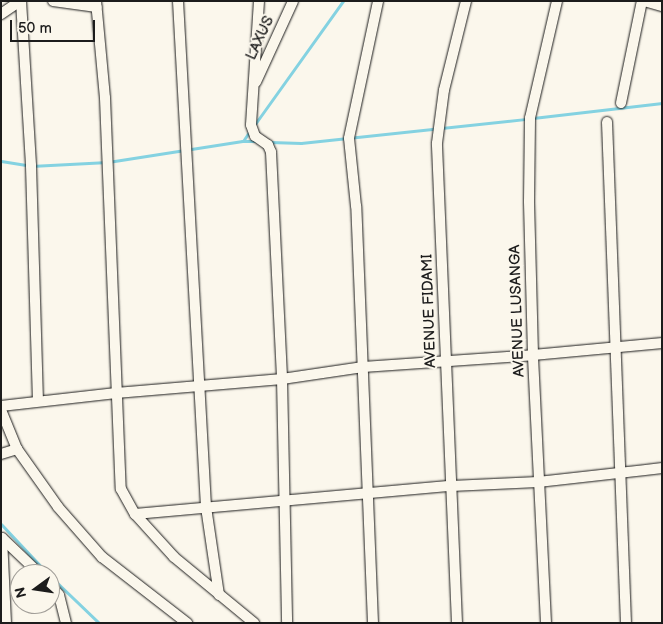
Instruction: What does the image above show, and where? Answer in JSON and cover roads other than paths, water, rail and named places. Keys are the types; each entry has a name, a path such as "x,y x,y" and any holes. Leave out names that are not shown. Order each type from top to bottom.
{"street":[{"path":"1,14 20,1"},
{"path":"20,1 31,166 38,402"},
{"path":"52,1 96,4 105,98 121,489 135,514 174,557 254,623"},
{"path":"178,1 206,507 218,594"},
{"path":"259,1 251,125 255,136 262,139 271,152 282,379 286,623"},
{"name":"LAXUS","path":"254,87 293,1"},
{"path":"373,623 364,367 356,206 349,138 378,1"},
{"name":"AVENUE FIDAMI","path":"456,623 437,127 466,1"},
{"name":"AVENUE LUSANGA","path":"546,623 533,356 529,201 530,118 557,1"},
{"path":"621,103 643,1 662,6"},
{"path":"607,122 626,623"},
{"path":"187,623 102,558 58,508 17,449 1,408 116,393 282,379 364,367 533,356 615,346 662,343"},
{"path":"1,454 17,449"},
{"path":"135,514 451,486 538,482 662,468"},
{"path":"6,623 2,538 29,564"},
{"path":"60,599 66,623"}],"waterway":[{"path":"255,124 343,1"},
{"path":"533,118 662,103"},
{"path":"270,142 301,143 527,119"},
{"path":"243,141 251,129"},
{"path":"1,161 31,166 108,162 242,141 256,141"},
{"path":"1,524 39,564"},
{"path":"60,586 99,623"}]}
